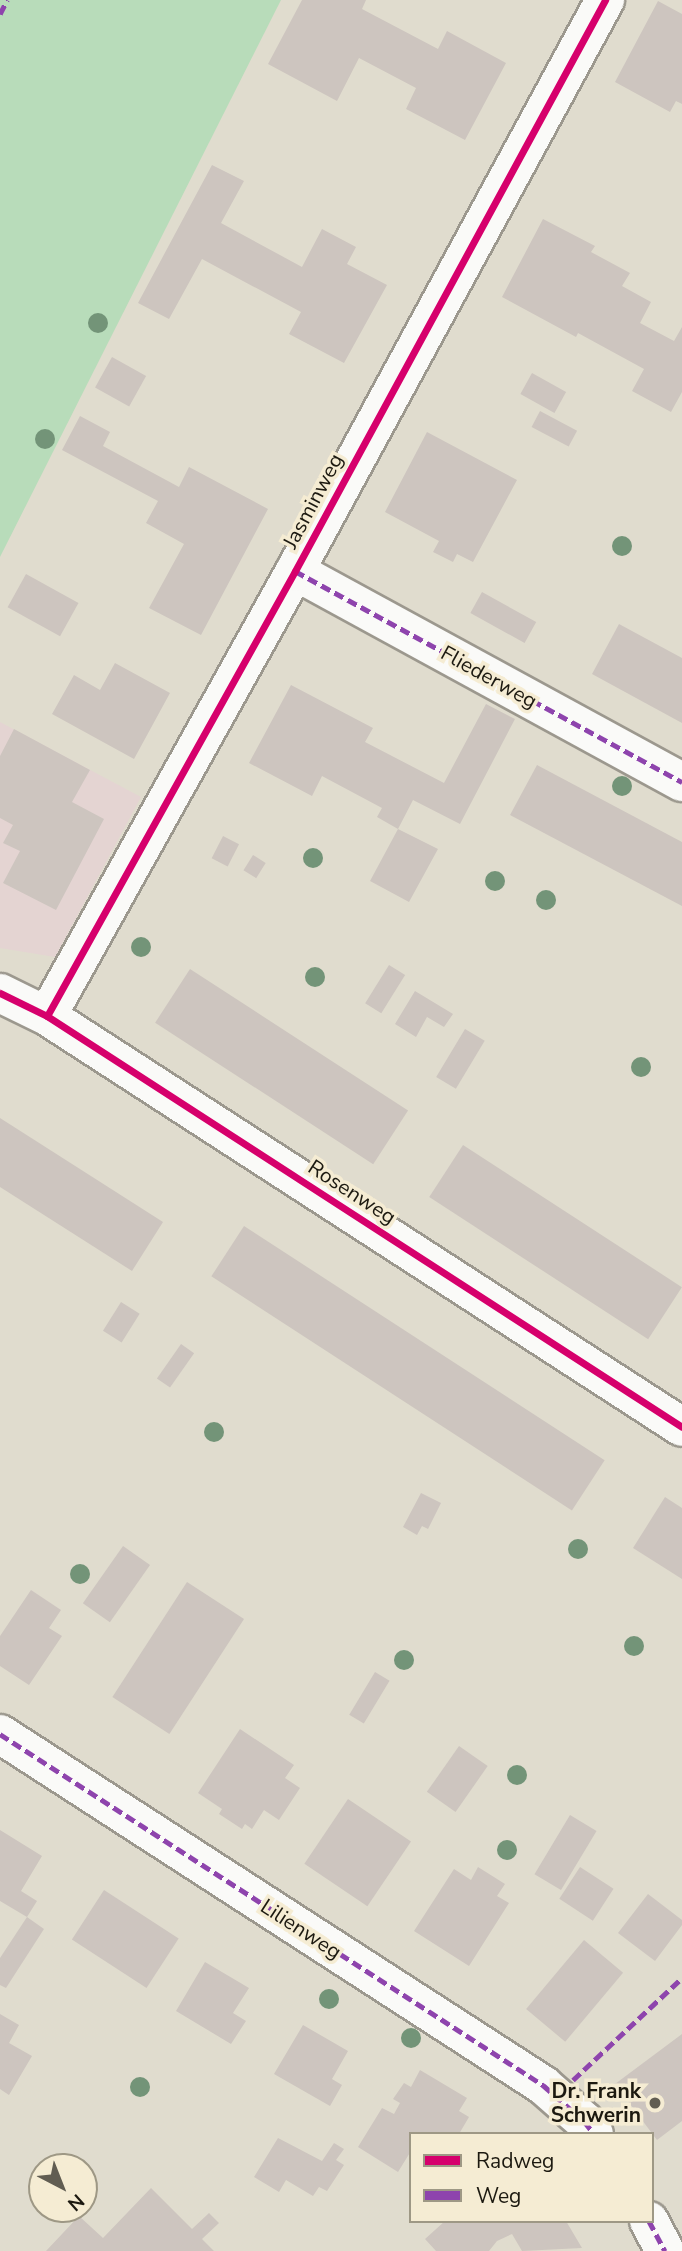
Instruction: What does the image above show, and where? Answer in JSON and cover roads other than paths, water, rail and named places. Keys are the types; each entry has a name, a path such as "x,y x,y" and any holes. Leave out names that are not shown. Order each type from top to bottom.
{"street":[{"name":"Jasminweg","path":"47,1016 295,571 605,0"},
{"name":"Fliederweg","path":"295,571 682,782"},
{"name":"Rosenweg","path":"0,993 47,1016 682,1427"},
{"name":"Lilienweg","path":"0,1734 543,2085 584,2121 592,2132"},
{"path":"650,2223 665,2251"}],"place":[{"name":"Dr. Frank Schwerin","path":"655,2103"}]}
